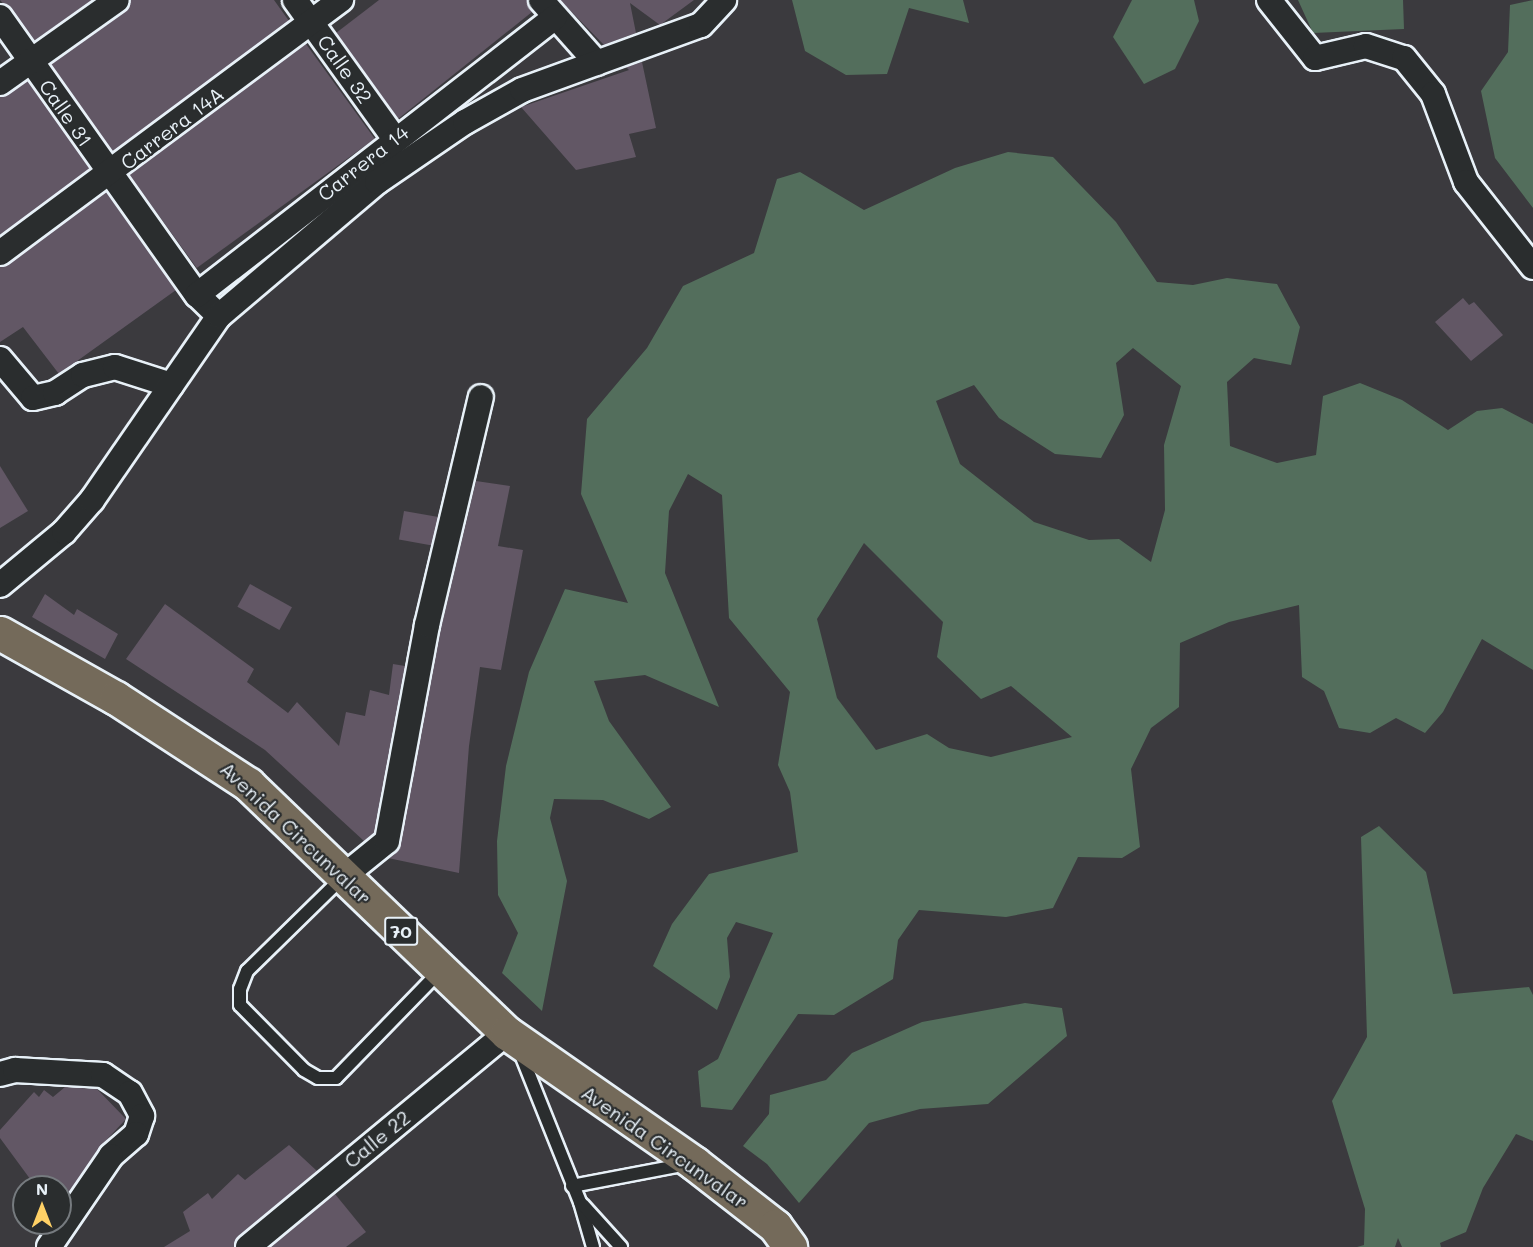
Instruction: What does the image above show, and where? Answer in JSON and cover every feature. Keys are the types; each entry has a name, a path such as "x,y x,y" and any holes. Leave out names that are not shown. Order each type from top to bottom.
{"main road":[{"name":"Avenida Circunvalar","path":"0,633 213,758 248,784 511,1036 694,1163 775,1226 790,1247"}],"street":[{"path":"0,83 117,0"},
{"name":"Calle 32","path":"295,0 394,138"},
{"name":"Carrera 14A","path":"0,253 109,175 341,0"},
{"path":"0,585 64,532 92,500 219,316 377,182 465,122 522,90 701,25 724,0"},
{"path":"1269,0 1315,58 1366,46 1404,58 1433,94 1466,182 1533,267"},
{"path":"548,8 597,63"},
{"name":"Carrera 14","path":"197,295 394,138 548,8"},
{"name":"Calle 31","path":"0,17 109,175 197,295"},
{"path":"197,295 219,316"},
{"path":"0,358 33,398 55,393 83,375 115,367 171,385"},
{"path":"344,876 387,841 427,625 481,397"},
{"name":"Calle 22","path":"248,1247 511,1036"},
{"path":"0,1074 15,1070 103,1075 130,1093 142,1116 136,1134 111,1156 49,1247"}],"lane":[{"path":"344,876 247,970 240,989 240,1005 304,1070 318,1078 336,1078 441,970"},
{"path":"511,1036 580,1202 593,1247"},
{"path":"572,1186 694,1163"},
{"path":"580,1202 621,1247"}],"green space":[{"path":"792,0 963,0 969,23 909,8 887,74 846,75 805,51"},
{"path":"1132,0 1194,0 1199,21 1175,69 1144,84 1113,37"},
{"path":"1298,0 1403,0 1404,29 1313,33"},
{"path":"1533,0 1533,208 1495,158 1481,91 1508,52 1510,5"},
{"path":"1008,152 1053,157 1116,222 1157,282 1193,285 1227,278 1277,284 1300,327 1291,365 1254,358 1227,382 1230,446 1277,463 1316,455 1323,396 1360,383 1402,400 1448,430 1477,411 1502,408 1533,424 1533,670 1482,639 1443,712 1425,733 1396,718 1370,733 1339,728 1324,691 1302,677 1299,605 1229,622 1180,643 1179,707 1151,728 1131,769 1140,847 1122,858 1078,857 1053,908 1006,917 919,910 898,940 893,979 834,1015 798,1014 732,1110 701,1107 698,1071 718,1059 773,933 736,922 727,938 730,977 717,1010 653,966 672,924 709,874 798,852 790,792 778,765 790,692 729,618 722,495 688,474 669,511 665,573 719,707 645,675 594,681 609,721 671,807 649,819 603,800 554,799 550,818 567,881 542,1011 502,973 518,933 498,895 497,841 506,766 529,672 565,589 628,603 581,494 587,419 647,348 683,286 754,253 777,179 800,172 864,210 955,168","holes":["1133,348 1181,386 1164,445 1165,510 1151,562 1119,539 1089,540 1034,522 960,464 936,401 974,385 999,418 1055,454 1101,458 1124,415 1116,363","864,543 943,622 937,657 981,699 1011,686 1072,737 991,757 949,748 927,734 876,750 837,698 817,619"]},
{"path":"1379,826 1426,872 1453,994 1529,987 1533,995 1533,1141 1516,1134 1483,1188 1466,1232 1440,1243 1441,1247 1402,1247 1398,1238 1395,1247 1357,1247 1364,1245 1365,1209 1332,1101 1367,1037 1361,837"},
{"path":"1025,1003 1062,1008 1067,1036 988,1104 920,1109 869,1123 799,1203 767,1164 743,1146 769,1114 770,1095 826,1080 852,1053 922,1022"}],"building":[{"path":"0,0 92,0 34,41"},
{"path":"131,0 274,0 289,21 113,152 51,64 125,12"},
{"path":"379,0 527,0 532,12 398,119 336,33"},
{"path":"560,0 694,0 660,25 630,3 636,33 604,45"},
{"path":"306,44 375,139 197,268 128,173"},
{"path":"642,62 656,128 629,134 636,157 576,170 521,107 629,70 626,67"},
{"path":"28,81 90,169 0,235 0,97"},
{"path":"106,192 176,290 59,374 23,327 0,342 0,267"},
{"path":"1463,298 1469,305 1474,302 1503,335 1471,361 1435,322"},
{"path":"0,466 28,511 0,528"},
{"path":"476,481 510,486 498,546 523,550 501,670 480,667 469,746 459,873 388,858 401,844 441,628"},
{"path":"404,511 438,517 433,546 399,540"},
{"path":"250,584 292,607 279,630 237,607"},
{"path":"45,594 74,615 77,609 118,634 105,659 32,617"},
{"path":"165,604 254,669 247,682 288,713 297,702 339,746 346,712 365,716 370,690 389,695 393,664 405,666 374,833 364,841 265,750 126,659"},
{"path":"65,1087 97,1089 126,1119 99,1148 72,1188 72,1175 27,1175 0,1138 0,1130 34,1092 39,1097 44,1090 53,1097"},
{"path":"289,1145 317,1171 239,1236 234,1247 164,1247 190,1231 183,1212 208,1193 212,1199 238,1174 245,1180"},
{"path":"335,1194 366,1232 346,1247 270,1247"}]}
